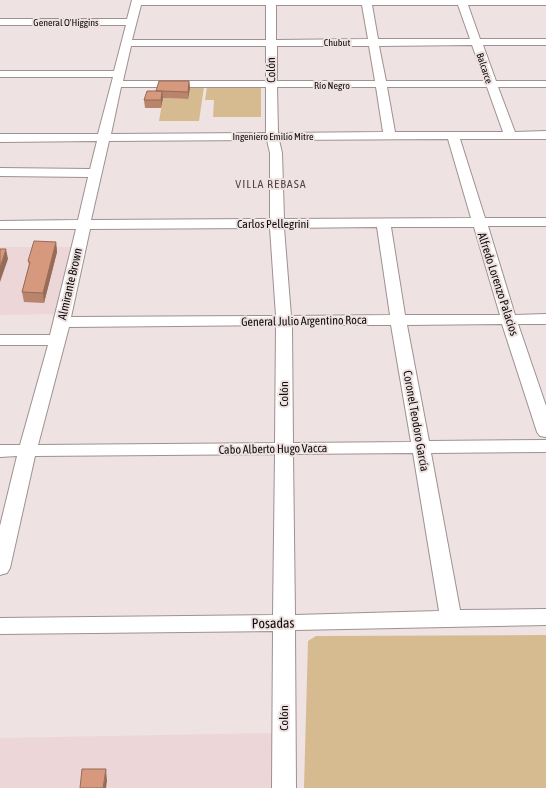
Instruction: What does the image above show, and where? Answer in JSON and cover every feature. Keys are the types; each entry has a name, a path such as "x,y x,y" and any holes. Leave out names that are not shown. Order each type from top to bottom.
{"street":[{"path":"137,1 546,2"},
{"name":"Almirante Brown","path":"0,568 27,451 62,322 95,173 137,1"},
{"name":"Colón","path":"271,1 270,42 272,135 276,153 277,224 284,321 284,788"},
{"path":"366,1 390,136"},
{"name":"Balcarce","path":"461,1 477,42 490,84 510,135"},
{"name":"General O'Higgins","path":"0,22 132,22"},
{"name":"Chubut","path":"127,43 546,42"},
{"name":"Río Negro","path":"0,74 271,85 546,84"},
{"name":"Ingeniero Emilio Mitre","path":"0,138 272,135 546,135"},
{"name":"Alfredo Lorenzo Palacios","path":"453,135 478,222 546,432"},
{"path":"0,172 95,173"},
{"name":"Carlos Pellegrini","path":"0,225 546,222"},
{"name":"Coronel Teodoro García","path":"383,223 398,320 451,618"},
{"name":"General Julio Argentino Roca","path":"62,322 546,319"},
{"path":"0,340 57,340"},
{"name":"Cabo Alberto Hugo Vacca","path":"0,451 546,446"},
{"name":"Posadas","path":"0,626 283,623 546,617"}],"shaded area":[{"path":"190,87 204,87 199,121 159,121 163,98 188,99"},
{"path":"207,87 261,87 261,117 213,117 214,100 205,100"},
{"path":"0,247 72,247 56,314 0,315"},
{"path":"546,635 546,788 304,788 308,641 316,636"},
{"path":"275,733 276,788 0,788 0,738"}],"building":[{"path":"159,81 189,81 188,92 162,91 161,100 144,100 147,91 156,91"},
{"path":"34,241 56,242 43,293 22,292 30,262 28,261"},
{"path":"0,249 6,249 0,268"},
{"path":"82,769 106,769 103,788 80,788"}],"district":[{"name":"VILLA REBASA","path":"271,184"}]}
